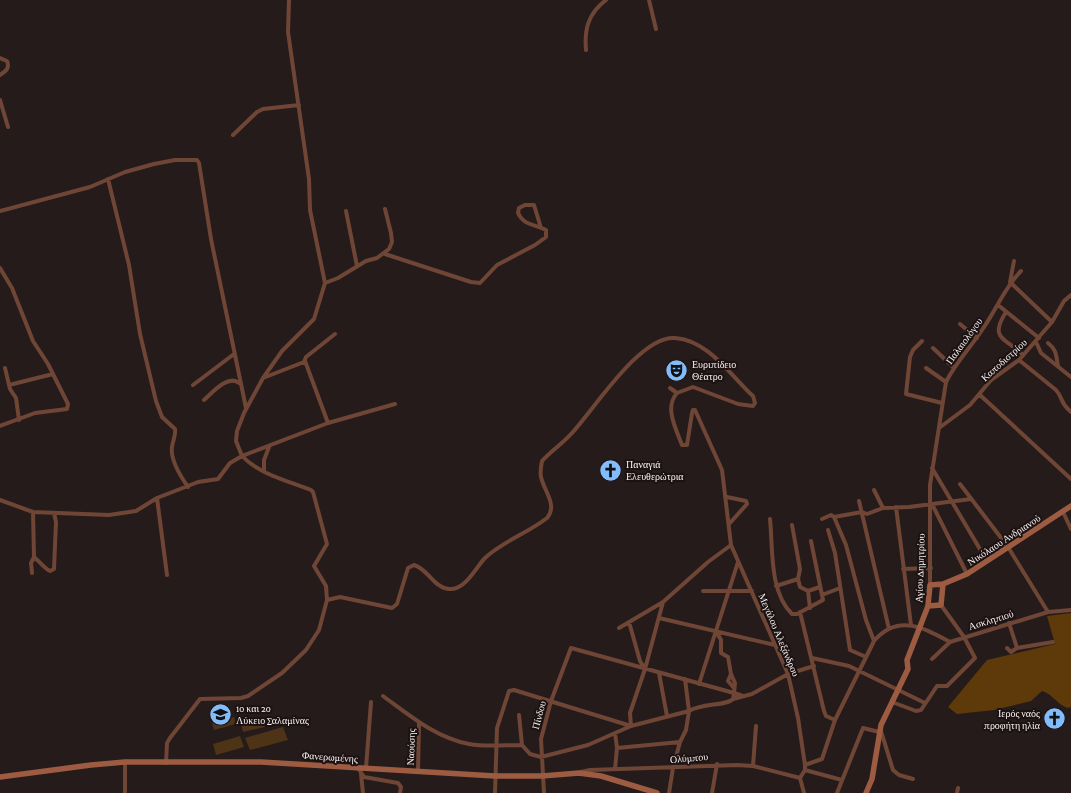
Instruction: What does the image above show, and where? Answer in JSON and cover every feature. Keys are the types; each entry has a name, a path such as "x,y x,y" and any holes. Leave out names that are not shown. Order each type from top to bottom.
{"main road":[{"name":"Νικόλαου Ανδριανού","path":"943,584 967,574 1071,506"},
{"path":"928,606 941,605 943,584 930,584"},
{"name":"Αγίου Δημητρίου","path":"866,793 872,779 880,731 908,669 907,660 928,606 930,584"},
{"name":"Φανερωμένης","path":"0,777 125,762 262,762 359,771 366,768 495,776 542,776 579,773 601,776 656,793"}],"street":[{"path":"166,763 167,743 197,701 206,698 244,698 254,693 282,673 306,650 316,637 327,600 326,586 314,566 327,544 316,497 311,490 249,464 242,456 236,441 237,431 246,408 262,378 282,350 314,318 325,283 310,210 309,179 288,32 289,0"},
{"path":"586,50 588,20 593,12 606,0"},
{"path":"650,0 656,29"},
{"path":"0,58 7,61 9,64 8,68 0,75"},
{"path":"0,100 8,127"},
{"path":"233,135 257,112 264,109 299,105"},
{"path":"0,212 90,187 125,172 165,161 195,160 199,163 204,202 246,408"},
{"path":"108,179 129,265 140,334 156,401 162,417 175,429 172,451 178,471 188,487"},
{"path":"385,254 471,282 480,283 497,264 534,245 546,237 546,230 528,224 522,220 518,213 519,208 525,205 534,205 541,228"},
{"path":"325,283 338,278 357,266 385,254 392,242 385,209"},
{"path":"346,210 357,266"},
{"path":"1014,261 1010,282 1052,322"},
{"path":"0,268 12,288 33,341 53,374 68,404 66,409 34,413 0,426"},
{"name":"Παλαιολόγου","path":"939,428 946,382 953,367 976,338 998,306 1010,282 1021,271"},
{"name":"Καποδιστρίου","path":"939,428 962,413 980,395 991,380 1019,360 1052,322 1064,301 1071,295"},
{"path":"998,306 1037,340 1041,353 1071,377"},
{"path":"1006,312 999,325 999,334 1003,340 1023,355"},
{"path":"960,324 976,338"},
{"path":"262,378 267,378 305,361 306,357 335,334"},
{"path":"327,600 340,596 392,608 397,604 408,568 414,566 440,586 453,590 464,583 485,558 500,547 542,523 552,513 552,509 541,477 542,461 571,435 625,369 645,350 658,341 675,338 690,342 705,350 754,396 755,400 752,406 738,404 693,387 677,393 670,388"},
{"path":"922,341 913,350 910,357 906,394 942,403"},
{"path":"1048,343 1054,348 1058,366"},
{"path":"933,348 953,367"},
{"path":"193,385 234,354"},
{"path":"1019,360 1056,390 1060,395 1061,403 1071,412"},
{"path":"305,361 328,424"},
{"path":"5,368 9,385 16,398 19,420"},
{"path":"926,368 946,382"},
{"path":"9,385 53,374"},
{"path":"204,400 223,384 234,380 240,383"},
{"name":"Μεγάλου Αλεξάνδρου","path":"677,393 672,399 671,414 682,445 687,445 692,413 693,410 696,410 722,470 727,497 731,545 788,674 798,718 805,768"},
{"path":"980,395 1071,479"},
{"path":"0,500 33,512 72,512 91,516 123,514 136,511 157,498 202,481 218,479 230,463 242,456 328,424 395,404"},
{"name":"Αγίου Δημητρίου","path":"930,584 932,468 939,428"},
{"path":"264,471 264,460 270,446"},
{"path":"932,468 987,561"},
{"path":"960,484 1008,547 1048,612"},
{"path":"874,490 883,508"},
{"path":"727,497 746,501 747,504 730,523"},
{"path":"157,498 167,575"},
{"path":"822,519 831,515 834,517 862,512 867,514 883,508 971,499"},
{"path":"859,501 889,629"},
{"path":"931,504 967,574"},
{"path":"896,507 911,624"},
{"path":"32,573 31,563 34,557 33,512"},
{"path":"34,557 45,566 47,570 50,571 54,569 56,522 54,512"},
{"path":"1063,512 1071,529"},
{"path":"834,517 846,545 866,620 874,641"},
{"path":"770,519 776,586 790,612 794,614 822,602 822,595 810,540"},
{"path":"792,525 800,569 798,579 799,585 808,591 810,608"},
{"path":"828,530 835,553 850,650 866,657"},
{"path":"619,628 663,602 708,562 731,545"},
{"path":"699,684 738,562"},
{"path":"903,569 931,568"},
{"path":"776,586 798,579"},
{"path":"808,591 820,587"},
{"path":"822,595 840,588"},
{"path":"703,591 752,591"},
{"path":"631,726 630,713 645,669 663,602"},
{"path":"892,702 920,710 936,686 947,686 975,658 964,637 941,605"},
{"name":"Ασκληπιού","path":"950,642 1048,612 1071,610"},
{"path":"800,612 824,711 826,716 834,720"},
{"path":"659,618 775,644"},
{"path":"629,622 640,661 645,669 699,684 734,691 746,696"},
{"path":"1009,623 1017,648"},
{"path":"804,793 800,778 805,768 822,759 834,720 874,641 883,632 889,629 911,624 950,642 932,659"},
{"path":"716,631 721,640 721,653 728,657 731,674 734,680 733,699"},
{"path":"1007,648 1010,652 1017,648 1052,642"},
{"name":"Πίνδου","path":"544,793 541,739 551,701 569,649 574,647 645,669"},
{"path":"812,658 849,666 925,703"},
{"path":"519,715 522,745 530,754 541,757 588,745 631,726 689,711 697,706 727,703 733,699 746,696 788,674 814,666"},
{"path":"659,673 667,716"},
{"path":"669,793 673,768 680,742 686,730 689,711 685,680"},
{"path":"495,793 497,728 509,691 514,690 631,726"},
{"path":"383,696 420,722 445,736 460,742 473,745 522,745"},
{"path":"366,768 371,702"},
{"name":"Ναούσης","path":"418,772 420,722"},
{"path":"753,766 756,726"},
{"path":"837,793 863,728 880,731 895,773 913,779"},
{"path":"615,733 617,748 615,769"},
{"path":"617,748 680,742"},
{"path":"125,762 125,793"},
{"path":"712,793 717,764"},
{"name":"Ολύμπου","path":"579,773 590,770 673,768 717,764 753,766 800,778"},
{"path":"805,768 842,780"},
{"path":"359,771 363,793"},
{"path":"359,771 364,777 398,783 400,793"}],"shaded area":[{"path":"1071,613 1071,707 1064,707 1049,694 1042,691 1031,701 994,710 957,714 948,707 987,660 1055,644 1047,616"},
{"path":"234,717 236,724 214,730 212,723"},
{"path":"262,718 265,727 243,732 241,724"},
{"path":"283,727 288,740 250,750 245,738"},
{"path":"240,736 244,747 216,755 213,744"}],"place":[{"name":"Ευριπίδειο Θέατρο","path":"676,370"},
{"name":"Παναγιά Ελευθερώτρια","path":"610,470"},
{"name":"1ο και 2ο Λύκειο Σαλαμίνας","path":"221,714"},
{"name":"Ιερός ναός προφήτη ηλία","path":"1055,719"}]}
